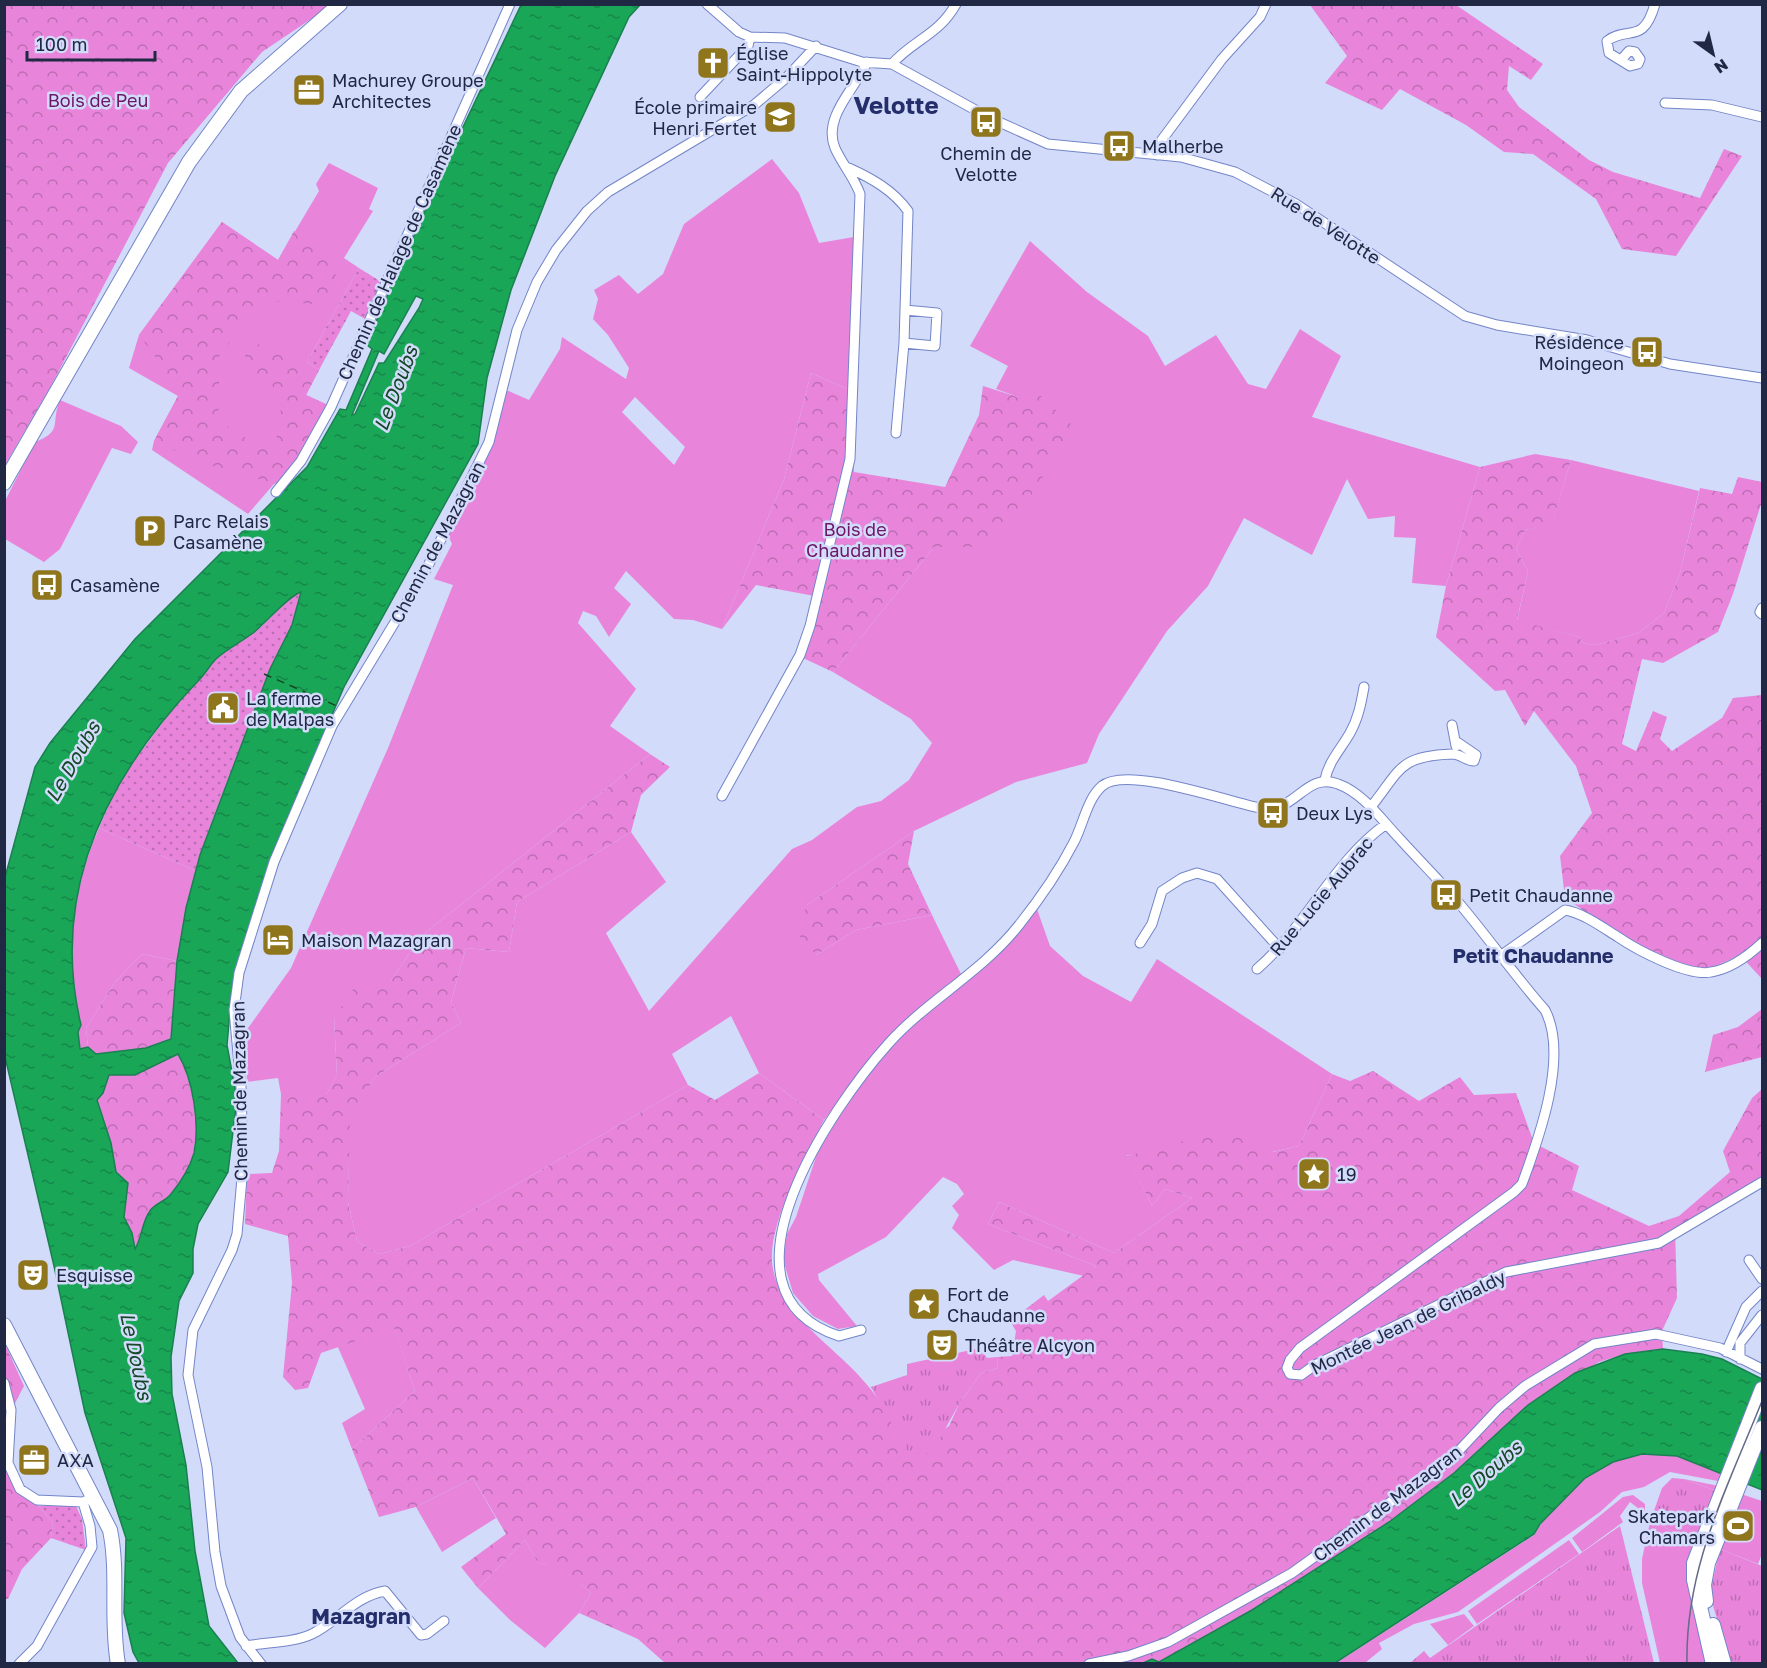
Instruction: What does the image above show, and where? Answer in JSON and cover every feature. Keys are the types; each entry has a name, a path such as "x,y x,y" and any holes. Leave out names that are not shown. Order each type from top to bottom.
{"main road":[{"path":"4,483 48,413 189,162 240,91 340,4"},
{"path":"4,1325 89,1499 110,1530 113,1545 114,1646 118,1664"},
{"path":"1724,1664 1705,1593 1708,1544 1762,1389"},
{"path":"1713,1664 1694,1580 1694,1563 1708,1544 1762,1428"}],"street":[{"name":"Chemin de Halage de Casamène","path":"276,492 301,461 331,407 510,4"},
{"path":"707,4 739,32 750,37 785,38 867,62 892,64 940,27 956,4"},
{"path":"1158,155 1161,141 1222,59 1260,17 1266,4"},
{"path":"1621,60 1610,53 1607,41 1613,36 1632,35 1643,28 1651,18 1655,4"},
{"path":"700,98 748,46 750,37"},
{"name":"Chemin de Mazagran","path":"261,1664 246,1646 233,1624 221,1586 214,1552 207,1467 188,1375 193,1330 237,1233 243,1167 241,1087 234,1010 239,973 274,862 332,726 424,574 489,442 517,330 537,282 556,250 587,211 637,174 754,105 786,78 816,46"},
{"path":"722,796 800,655 810,626 850,459 860,194 849,168 833,143 833,123 837,112 867,62"},
{"name":"Rue de Velotte","path":"892,64 981,114 1048,144 1158,155 1215,165 1264,185 1465,316 1497,325 1587,340 1670,364 1762,378"},
{"path":"1665,103 1712,105 1762,117"},
{"path":"849,168 872,178 901,201 908,211 904,343 896,433"},
{"path":"904,343 935,345 937,313 905,310"},
{"path":"1762,608 1760,612 1762,614"},
{"path":"1325,780 1327,769 1350,732 1359,712 1364,687"},
{"path":"1452,725 1457,742 1454,754"},
{"path":"1371,807 1407,761 1454,754 1470,762 1476,759 1476,755 1467,746 1457,742"},
{"path":"861,1330 839,1336 812,1322 798,1308 780,1278 778,1265 782,1234 800,1179 828,1121 891,1041 967,976 1018,927 1074,842 1094,797 1102,786 1120,778 1201,791 1270,809 1286,806 1313,784 1325,780 1348,788 1371,807 1457,901 1499,957 1565,910 1598,924 1643,954 1701,973 1710,973 1737,962 1762,943"},
{"name":"Rue Lucie Aubrac","path":"1257,969 1280,949 1315,898 1357,848 1386,824"},
{"path":"1140,943 1152,924 1162,891 1182,878 1197,873 1217,879 1280,949"},
{"name":"Montée Jean de Gribaldy","path":"1499,957 1545,1010 1552,1024 1551,1073 1546,1113 1522,1184 1300,1348 1290,1360 1287,1368 1290,1374 1301,1375 1315,1365 1506,1272 1659,1243 1762,1182"},
{"path":"1749,1260 1762,1279"},
{"path":"1726,1352 1746,1307 1762,1291"},
{"path":"1740,1359 1740,1343 1762,1315"},
{"name":"Chemin de Mazagran","path":"1089,1664 1128,1656 1168,1642 1292,1573 1453,1457 1499,1408 1525,1386 1594,1344 1656,1334 1726,1352 1762,1369"},
{"path":"4,1383 11,1410 8,1463 20,1489 38,1500 89,1499 92,1547 37,1646 19,1664"},
{"path":"246,1646 311,1634 340,1612 385,1591 421,1635 427,1634 444,1621"}],"green space":[{"name":"Bois de Peu","path":"5,5 332,5 262,52 168,163 51,386 5,465"},
{"path":"1310,5 1456,5 1543,64 1531,80 1509,66 1507,90 1519,107 1589,160 1613,172 1700,198 1724,149 1742,156 1676,256 1622,249 1596,199 1533,154 1504,152 1466,125 1400,89 1382,110 1325,83 1347,56"},
{"path":"772,159 799,193 819,243 854,237 849,390 811,373 784,479 722,629 693,620 674,619 626,571 614,588 631,604 609,637 596,616 583,611 578,623 636,689 610,726 650,754 420,937 391,981 334,1018 337,1075 327,1094 281,1094 278,1078 247,1082 246,1031 291,968 388,748 453,585 434,579 452,544 448,535 493,445 506,390 529,400 560,349 562,337 626,379 629,368 608,335 593,319 598,299 594,290 619,275 638,294 663,274 684,224","holes":["635,397 685,447 674,465 622,412"]},
{"path":"329,163 378,188 369,209 373,211 344,258 359,268 307,362 319,370 306,395 328,405 300,454 248,514 152,450 154,441 178,396 129,368 139,335 222,222 278,260 319,191 316,184"},
{"path":"222,222 278,260 294,231 342,258 325,305 261,300 215,362 222,397 216,419 263,449 276,441 281,406 279,397 269,383 247,368 245,355 259,344 319,370 306,395 328,405 300,454 276,484 205,464 154,441 178,396 162,366 139,335"},
{"path":"1030,241 1087,292 1148,336 1165,366 1216,335 1248,384 1266,389 1300,329 1341,356 1312,417 1480,467 1446,586 1412,583 1416,538 1394,537 1395,516 1368,519 1347,479 1312,555 1244,518 1208,586 1167,631 1099,734 1087,763 1016,782 914,831 807,905 816,955 856,930 932,915 961,974 885,1041 824,1120 759,1073 731,1016 672,1054 688,1085 410,1246 379,1254 357,1241 348,1202 349,1117 375,1077 461,1023 451,1002 466,948 509,952 517,902 631,832 666,882 606,933 649,1011 792,849 812,840 857,807 881,801 909,780 932,743 911,719 833,672 934,547 974,547 1018,397 996,389 1008,366 970,346"},
{"path":"359,268 383,283 367,320 351,311 319,370 307,362"},
{"name":"Bois de Chaudanne","path":"811,373 849,390 854,472 945,487 979,415 983,386 1018,397 1030,386 1074,427 1023,508 974,547 934,547 833,672 803,658 820,597 756,585 722,629 784,479"},
{"path":"60,400 121,426 138,442 131,454 112,448 60,549 44,562 5,539 5,501 35,442 53,430"},
{"path":"1535,454 1571,460 1552,524 1525,530 1516,549 1528,571 1517,620 1579,637 1583,643 1596,645 1638,633 1664,613 1680,573 1700,488 1732,494 1738,477 1762,482 1762,501 1733,594 1718,632 1663,663 1642,659 1622,744 1636,751 1653,711 1667,717 1660,739 1672,751 1722,718 1733,698 1762,695 1762,979 1740,955 1705,971 1641,949 1565,898 1560,856 1592,813 1576,766 1534,711 1525,726 1505,690 1495,691 1436,637 1446,586 1480,467"},
{"path":"1571,460 1699,491 1680,573 1664,613 1638,633 1596,645 1583,643 1579,637 1517,621 1528,571 1516,549 1525,530 1552,523"},
{"path":"301,592 292,625 270,669 209,829 196,871 99,828 118,783 182,696 216,659 262,626 292,596"},
{"path":"650,754 670,767 641,795 631,832 517,902 509,952 466,948 451,1002 461,1023 375,1077 350,1117 348,1202 357,1241 379,1254 410,1246 688,1085 715,1100 759,1073 824,1120 790,1189 776,1228 772,1262 778,1287 797,1315 857,1373 876,1395 901,1435 908,1452 949,1426 959,1404 981,1373 998,1368 997,1357 1012,1356 1016,1331 1010,1321 1044,1295 1048,1301 1096,1266 988,1224 999,1202 1114,1253 1192,1198 1165,1189 1152,1206 1127,1156 1182,1141 1221,1136 1257,1143 1273,1152 1299,1146 1332,1074 1350,1081 1373,1071 1419,1101 1460,1077 1474,1095 1516,1093 1534,1143 1579,1166 1572,1190 1649,1226 1679,1216 1730,1172 1723,1151 1752,1098 1762,1089 1762,1178 1675,1228 1677,1298 1662,1331 1663,1349 1625,1354 1599,1362 1528,1405 1454,1473 1389,1522 1252,1610 1159,1662 1152,1659 1141,1664 665,1663 638,1639 579,1613 591,1593 558,1565 538,1563 525,1540 478,1588 461,1567 506,1534 473,1478 416,1507 379,1517 352,1449 415,1391 394,1328 321,1353 308,1388 295,1390 283,1377 292,1283 288,1236 245,1224 247,1174 272,1173 279,1151 281,1094 327,1094 337,1075 334,1018 356,985 391,981 420,937"},
{"path":"99,828 196,871 186,908 177,961 142,954 115,982 86,1028 88,1047 80,1049 78,1032 81,1025 73,974 73,925 82,876"},
{"path":"914,831 908,864 932,915 856,930 816,955 796,932 807,905"},
{"path":"1037,909 1050,946 1083,976 1131,1002 1157,959 1332,1074 1299,1146 1272,1152 1127,1155 1152,1206 1165,1189 1192,1198 1114,1253 999,1202 988,1224 1096,1266 1084,1276 1013,1260 994,1270 952,1228 959,1215 952,1206 964,1194 957,1184 943,1177 886,1237 818,1274 819,1280 857,1326 838,1329 813,1316 793,1293 783,1259 787,1234 796,1217 828,1121 891,1041 1017,933"},
{"path":"142,954 177,961 171,1039 146,1048 96,1054 88,1047 86,1028 115,982"},
{"path":"1762,1009 1762,1057 1705,1072 1713,1035 1738,1027"},
{"path":"178,1054 194,1103 196,1130 193,1154 174,1191 150,1211 134,1250 132,1233 124,1217 128,1183 116,1172 97,1100 103,1093 109,1075 135,1075"},
{"path":"394,1327 415,1391 352,1449 342,1423 365,1409 337,1345"},
{"path":"4,1342 24,1386 13,1407 6,1466 20,1493 39,1506 53,1523 51,1538 22,1569 8,1599 5,1599"},
{"path":"980,1348 987,1358 997,1357 998,1368 981,1373 959,1404 933,1451 924,1454 908,1452 871,1387 907,1375 907,1364"},
{"path":"1642,1454 1677,1456 1721,1473 1718,1481 1670,1472 1644,1487 1622,1492 1600,1512 1458,1612 1414,1624 1379,1643 1382,1649 1365,1663 1335,1664 1534,1535 1569,1492 1603,1466"},
{"path":"473,1478 496,1518 442,1552 416,1507"},
{"path":"1672,1478 1684,1479 1727,1495 1707,1544 1650,1522 1662,1488"},
{"name":"Skatepark Chamars","path":"1684,1479 1714,1485 1762,1501 1762,1554 1758,1564 1707,1544 1727,1495"},
{"path":"1633,1495 1645,1504 1645,1520 1641,1519 1643,1512 1630,1502 1620,1516 1623,1522 1582,1552 1572,1538 1623,1497"},
{"path":"39,1506 76,1506 82,1519 86,1550 51,1538 53,1523"},
{"path":"1650,1522 1694,1539 1686,1574 1709,1663 1660,1663 1642,1583 1642,1559"},
{"path":"1620,1526 1654,1663 1410,1663 1424,1651 1430,1658"},
{"path":"525,1540 538,1563 558,1564 591,1593 579,1613 545,1648 510,1620 478,1588"},
{"path":"1569,1540 1579,1554 1477,1624 1468,1611"},
{"path":"1720,1549 1762,1566 1762,1663 1731,1663 1713,1606 1711,1588"},
{"path":"1464,1614 1474,1626 1448,1645 1430,1624"}],"water":[{"name":"Le Doubs","path":"521,5 640,5 629,17 555,176 511,290 487,378 478,444 344,687 273,852 232,988 227,1045 237,1099 228,1172 198,1224 193,1249 193,1273 179,1301 171,1357 172,1394 186,1465 195,1551 209,1626 238,1663 139,1663 133,1652 124,1613 126,1538 85,1413 54,1266 5,1057 5,877 35,767 50,743 135,639 307,467 340,409 346,410 372,349 366,344 453,148","holes":["416,296 423,299 419,308 384,363 379,363 355,414 352,415 379,351 384,354","301,592 292,625 270,669 200,855 186,908 177,961 171,1039 146,1048 96,1054 88,1047 80,1049 78,1032 81,1025 73,976 73,928 80,882 94,838 113,796 138,755 166,717 214,661 253,633","178,1054 188,1076 196,1116 194,1153 187,1169 169,1196 150,1211 135,1249 132,1233 124,1217 128,1183 116,1172 111,1143 97,1100 103,1093 109,1075 135,1075"]},
{"name":"Le Doubs","path":"1663,1349 1722,1359 1762,1379 1762,1490 1677,1456 1642,1454 1613,1462 1585,1478 1540,1524 1534,1534 1335,1663 1141,1664 1152,1659 1159,1662 1252,1610 1389,1522 1454,1473 1528,1405 1575,1373 1625,1354"}],"ferry route":[{"path":"264,674 337,706"}],"tram line":[{"path":"1687,1664 1688,1628 1701,1561 1722,1497 1762,1401"}],"place":[{"name":"Église Saint-Hippolyte","path":"713,63"},
{"name":"Machurey Groupe Architectes","path":"309,90"},
{"name":"École primaire Henri Fertet","path":"780,117"},
{"name":"Chemin de Velotte","path":"986,122"},
{"name":"Malherbe","path":"1119,146"},
{"name":"Résidence Moingeon","path":"1647,352"},
{"name":"Parc Relais Casamène","path":"150,531"},
{"name":"Casamène","path":"47,585"},
{"name":"La ferme de Malpas","path":"223,708"},
{"name":"Deux Lys","path":"1273,813"},
{"name":"Petit Chaudanne","path":"1446,895"},
{"name":"Maison Mazagran","path":"278,940"},
{"name":"19","path":"1314,1174"},
{"name":"Esquisse","path":"33,1275"},
{"name":"Fort de Chaudanne","path":"924,1304"},
{"name":"Théâtre Alcyon","path":"942,1345"},
{"name":"AXA","path":"34,1460"},
{"name":"Skatepark Chamars","path":"1738,1526"}],"district":[{"name":"Velotte","path":"896,104"},
{"name":"Petit Chaudanne","path":"1533,955"},
{"name":"Mazagran","path":"361,1616"}]}
